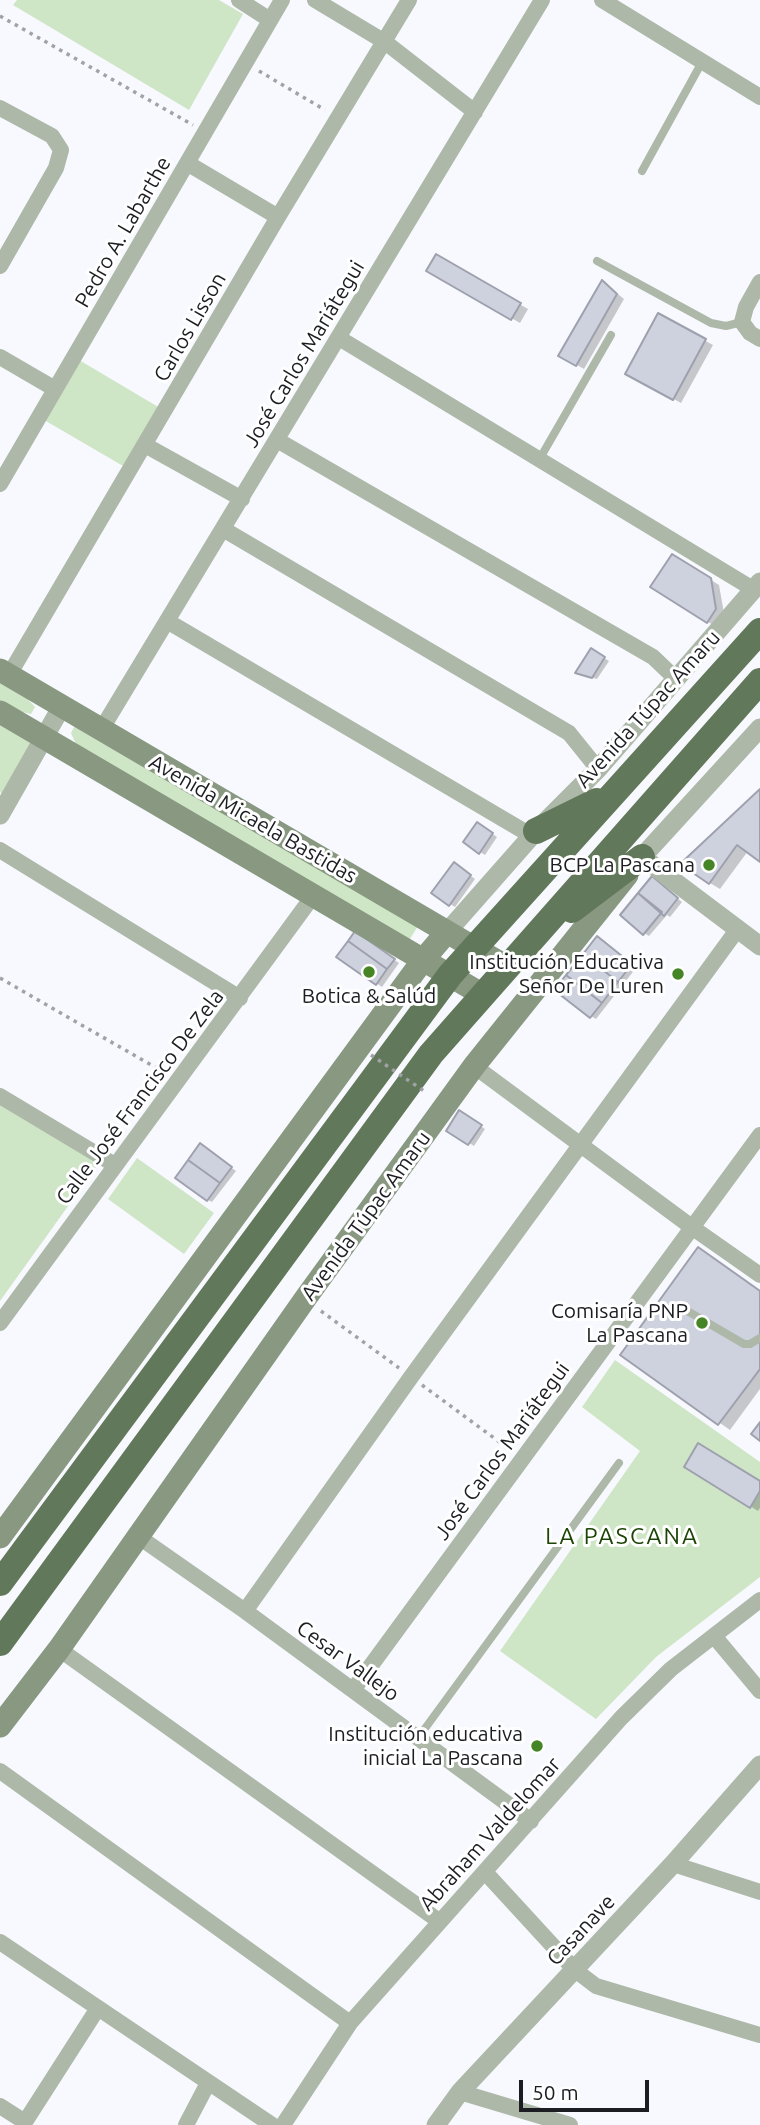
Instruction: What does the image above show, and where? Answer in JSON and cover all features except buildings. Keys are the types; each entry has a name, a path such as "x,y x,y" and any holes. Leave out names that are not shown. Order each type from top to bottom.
{"highway":[{"name":"Avenida Túpac Amaru","path":"0,1583 450,975 760,631"},
{"name":"Avenida Túpac Amaru","path":"0,1643 431,1054 760,681"},
{"path":"534,834 611,794"},
{"path":"526,944 642,857"}],"main road":[{"name":"Avenida Micaela Bastidas","path":"4,673 507,967"},
{"name":"Avenida Micaela Bastidas","path":"0,712 483,995"},
{"name":"Avenida Túpac Amaru","path":"0,1726 139,1537 305,1299 474,1066 642,857"},
{"name":"Avenida Túpac Amaru","path":"0,1537 423,960 447,932"}],"street":[{"path":"239,0 270,20"},
{"name":"Pedro A. Labarthe","path":"0,484 282,0"},
{"path":"315,0 385,42 475,111"},
{"name":"Carlos Lisson","path":"4,673 145,445 409,0"},
{"name":"José Carlos Mariátegui","path":"102,730 542,0"},
{"path":"603,0 760,97"},
{"path":"0,108 52,136 61,150 56,168 0,266"},
{"path":"187,163 278,217"},
{"path":"760,282 746,307 742,322 750,333 760,339"},
{"path":"339,338 539,460 757,585"},
{"path":"0,357 55,389"},
{"path":"277,440 653,657 676,679"},
{"path":"145,445 242,499"},
{"path":"223,529 569,733 598,769"},
{"name":"Avenida Túpac Amaru","path":"447,932 534,834 598,769 757,585"},
{"path":"167,621 534,834"},
{"path":"0,815 62,706"},
{"name":"Avenida Túpac Amaru","path":"642,857 760,728"},
{"path":"0,850 240,998"},
{"path":"642,857 760,946"},
{"name":"Calle José Francisco De Zela","path":"0,1323 313,896"},
{"path":"245,1611 411,1377 737,930"},
{"path":"474,1066 760,1275"},
{"path":"0,1096 115,1165"},
{"name":"José Carlos Mariátegui","path":"353,1690 760,1135"},
{"name":"Cesar Vallejo","path":"139,1537 245,1611 531,1821"},
{"name":"Abraham Valdelomar","path":"283,2125 350,2023 621,1718 671,1669 760,1600"},
{"path":"714,1636 760,1691"},
{"path":"59,1648 439,1921"},
{"name":"Casanave","path":"436,2125 460,2092 673,1864 760,1765"},
{"path":"0,1771 350,2023"},
{"path":"673,1864 760,1892"},
{"path":"485,1872 575,1970 596,1986 760,2035"},
{"path":"0,1942 272,2125"},
{"path":"0,2106 24,2124 98,2008"},
{"path":"186,2125 208,2083"},
{"path":"460,2092 570,2125"}],"lane":[{"path":"642,171 702,62"},
{"path":"597,261 711,323 726,326 742,322"},
{"path":"539,460 611,335"},
{"path":"684,1309 744,1344 750,1344 760,1338"},
{"path":"418,1738 619,1463"}],"path":[{"path":"0,16 205,132"},
{"path":"245,63 338,118"},
{"path":"0,978 179,1081"},
{"path":"370,1055 424,1091"}],"green space":[{"path":"17,0 219,0 243,14 189,110 13,5"},
{"path":"74,357 165,411 130,470 39,417"},
{"path":"0,681 24,695 35,707 31,714 14,710 0,702"},
{"path":"0,715 38,736 4,795 0,792"},
{"path":"74,727 88,730 418,926 408,942 76,744 71,733"},
{"path":"0,1102 99,1163 0,1301"},
{"path":"137,1158 214,1213 184,1254 108,1199"},
{"name":"LA PASCANA","path":"615,1360 760,1462 760,1577 656,1657 596,1719 500,1651 640,1451 582,1407"}],"place":[{"name":"BCP La Pascana","path":"709,865"},
{"name":"Botica & Salúd","path":"369,972"},
{"name":"Institución Educativa Señor De Luren","path":"678,974"},
{"name":"Comisaría PNP La Pascana","path":"702,1323"},
{"name":"Institución educativa inicial La Pascana","path":"537,1746"}],"district":[{"name":"LA PASCANA","path":"622,1536"}]}
